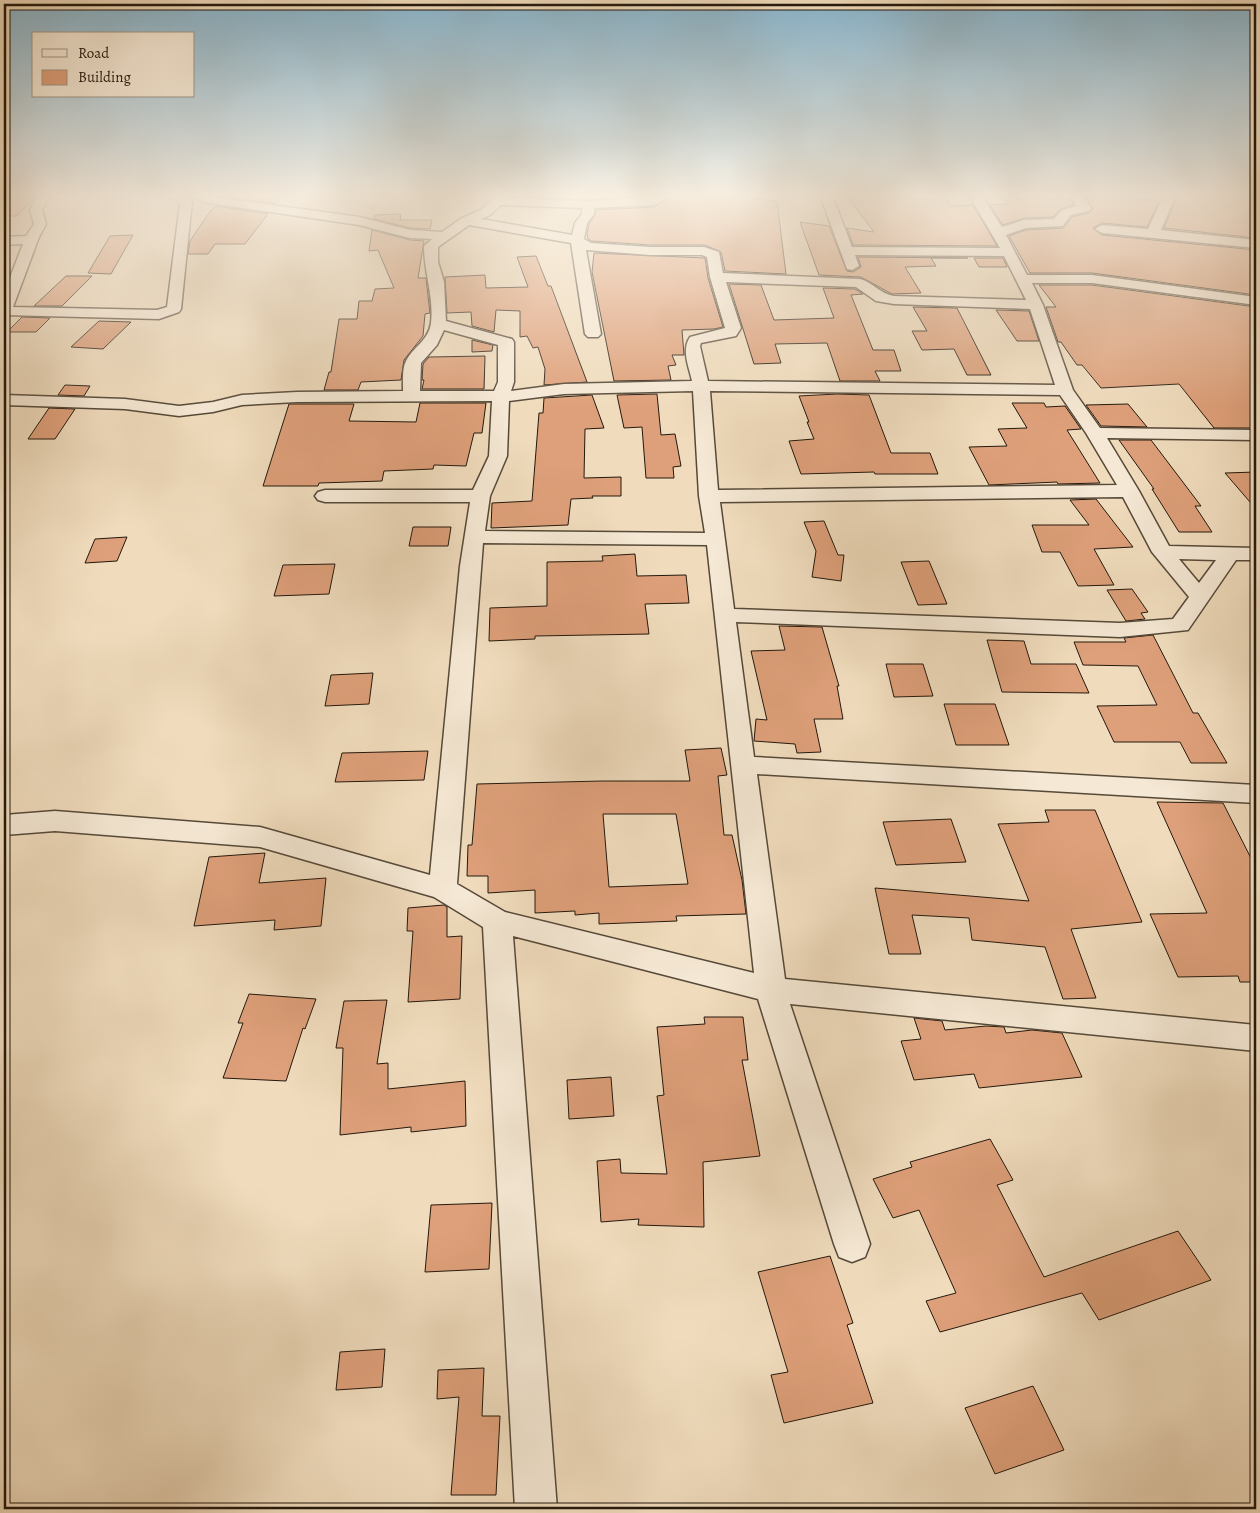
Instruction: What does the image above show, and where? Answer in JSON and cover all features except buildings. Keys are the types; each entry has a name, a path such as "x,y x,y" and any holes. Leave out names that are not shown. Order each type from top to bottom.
{"street":[{"path":"21,266 4,311 159,315 174,310 179,266"},
{"path":"411,395 413,362 431,342 439,324 438,282 432,266"},
{"path":"581,266 593,334"},
{"path":"715,266 717,277 733,328 731,333 722,336 695,340 692,346 701,386 710,496 771,990 786,1042 852,1244"},
{"path":"852,266 860,284"},
{"path":"1016,266 1036,304 1064,390 1095,433 1130,491 1162,552 1200,596"},
{"path":"717,277 860,284 881,298 894,300 1036,304"},
{"path":"1024,278 1092,279 1256,301"},
{"path":"439,324 506,342 506,382 501,396 498,456 480,496 470,566 443,889"},
{"path":"4,400 125,404 179,411 213,407 242,400 411,395 501,396 524,395 564,389 701,386 1064,390"},
{"path":"1095,433 1256,435"},
{"path":"710,496 1130,491"},
{"path":"325,496 480,496"},
{"path":"475,537 716,539"},
{"path":"1162,552 1256,554"},
{"path":"724,615 1120,630 1180,625 1230,554"},
{"path":"742,765 1256,794"},
{"path":"4,826 55,821 260,837 443,889 496,921 771,990 1256,1038"},
{"path":"496,921 536,1509"}]}
